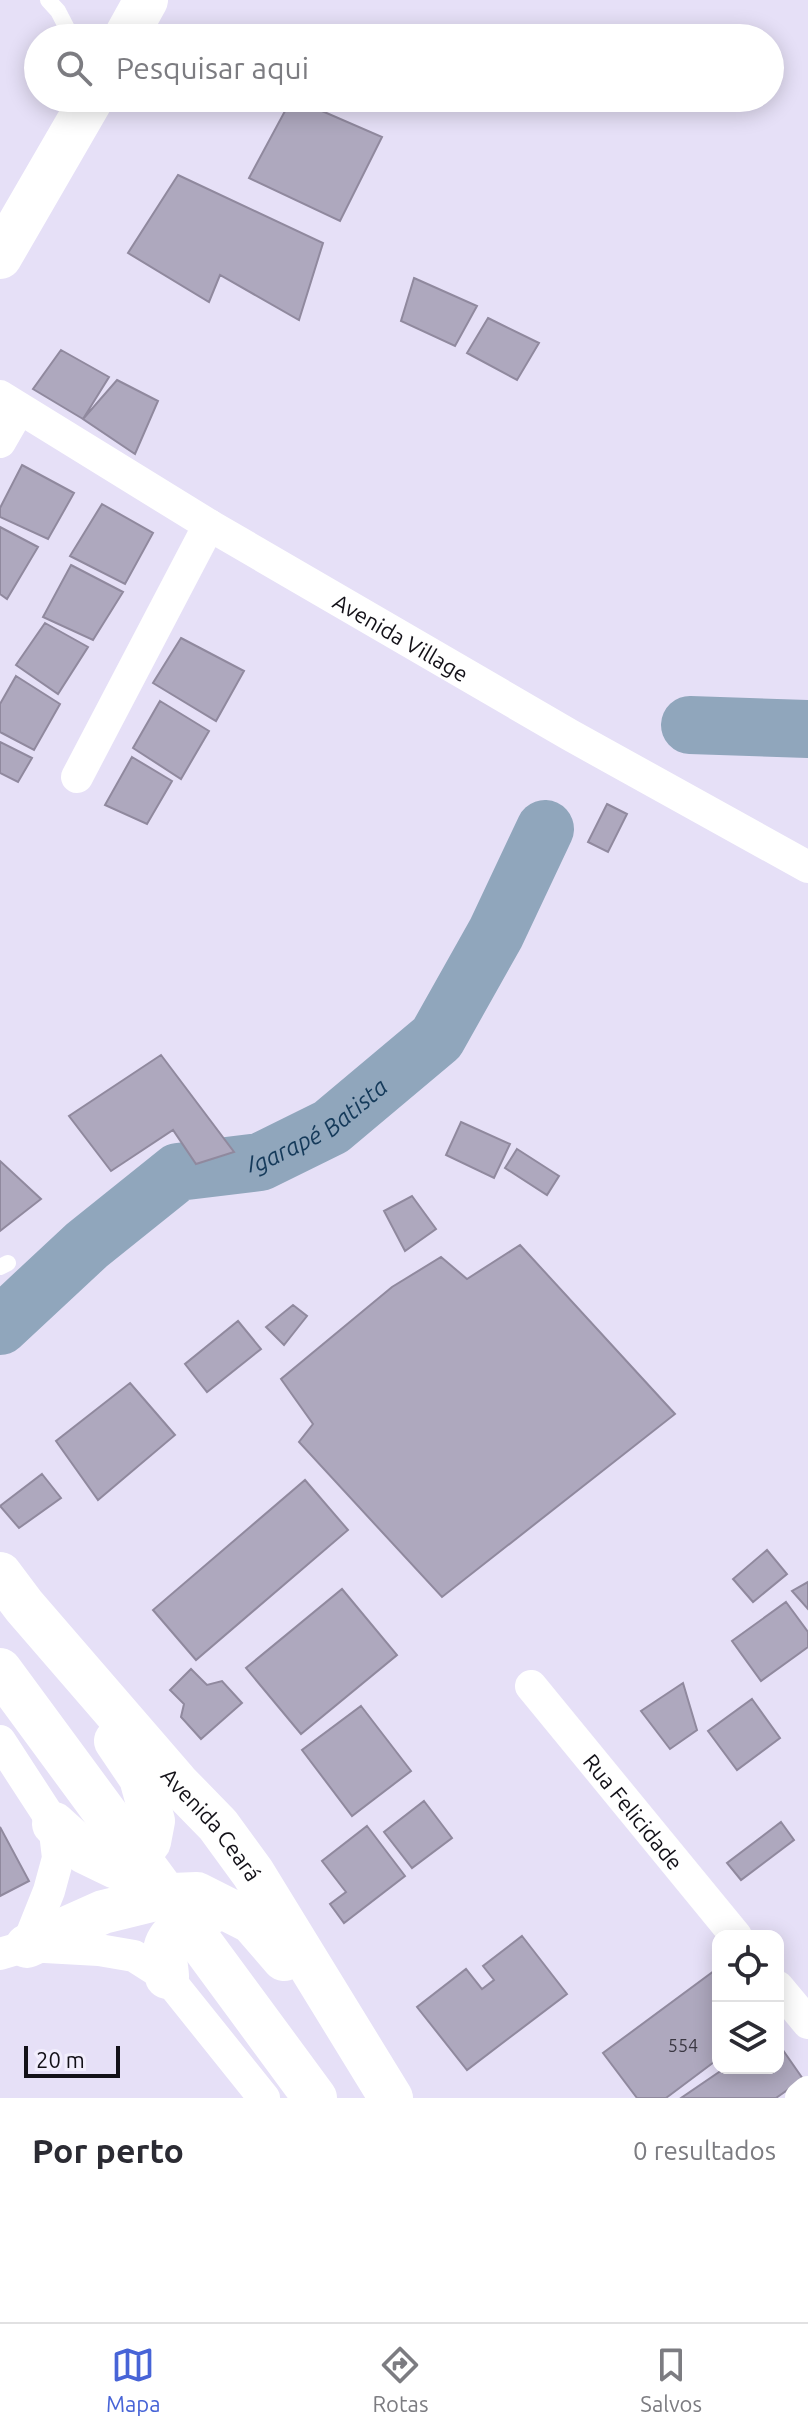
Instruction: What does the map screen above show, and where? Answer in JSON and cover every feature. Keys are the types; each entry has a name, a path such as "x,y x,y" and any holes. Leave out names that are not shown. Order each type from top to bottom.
{"main road":[{"path":"133,24 146,0"},
{"path":"0,257 84,112"},
{"path":"12,1590 141,1778 153,1821 149,1842 133,1860 116,1867 85,1852 54,1824"},
{"name":"Avenida Ceará","path":"12,1590 177,1783 218,1825 253,1873 391,2098"},
{"path":"0,1670 315,2098"},
{"path":"13,1950 103,1912 147,1900 197,1894 252,1922 358,2046"},
{"path":"167,1977 165,1949 171,1938 190,1923 222,1907"}],"street":[{"path":"0,442 10,403"},
{"name":"Avenida Village","path":"10,403 209,525 570,735 808,867"},
{"path":"77,777 209,525"},
{"name":"Rua Felicidade","path":"531,1686 731,1930"},
{"path":"0,1741 54,1824 58,1858 49,1891 13,1950"},
{"path":"13,1950 99,1950 134,1956 167,1977 264,2098"},
{"path":"784,1994 808,2023"},
{"path":"801,2098 808,2092"}],"lane":[{"path":"48,0 65,24"}],"building":[{"path":"284,112 324,112 382,137 340,221 249,178"},
{"path":"178,175 323,243 299,320 220,275 209,302 128,253"},
{"path":"414,278 477,306 455,346 401,321"},
{"path":"488,318 539,343 517,380 467,353"},
{"path":"61,350 109,377 83,419 33,389"},
{"path":"117,380 158,401 135,454 83,419"},
{"path":"22,465 74,493 48,539 0,517 0,508"},
{"path":"102,504 153,533 125,584 70,556"},
{"path":"0,527 38,547 7,599 0,594"},
{"path":"71,565 123,592 93,640 43,617"},
{"path":"45,623 88,647 58,694 16,665"},
{"path":"181,638 244,671 216,721 153,683"},
{"path":"16,676 60,704 34,750 0,732 0,704"},
{"path":"160,701 209,731 181,779 133,748"},
{"path":"0,742 32,758 18,782 0,773"},
{"path":"132,757 172,781 147,824 105,805"},
{"path":"607,804 627,814 608,852 588,842"},
{"path":"161,1055 234,1152 196,1164 173,1130 111,1171 69,1116"},
{"path":"461,1122 510,1144 494,1178 446,1155"},
{"path":"517,1149 559,1176 547,1195 505,1168"},
{"path":"0,1161 41,1199 0,1231"},
{"path":"412,1196 436,1229 405,1251 384,1211"},
{"path":"520,1245 675,1414 442,1597 299,1442 313,1424 281,1379 392,1287 441,1257 467,1279"},
{"path":"293,1305 307,1316 284,1345 266,1327"},
{"path":"238,1321 261,1349 207,1392 185,1364"},
{"path":"130,1383 175,1435 98,1500 56,1441"},
{"path":"42,1474 61,1498 19,1528 0,1506"},
{"path":"305,1480 348,1530 196,1660 153,1610"},
{"path":"767,1550 787,1574 753,1602 733,1579"},
{"path":"808,1582 808,1609 792,1591"},
{"path":"342,1589 397,1655 301,1734 246,1668"},
{"path":"786,1602 808,1632 808,1647 761,1681 732,1641"},
{"path":"191,1669 207,1685 222,1681 242,1703 201,1739 181,1717 184,1704 170,1690"},
{"path":"683,1683 697,1730 670,1749 641,1711"},
{"path":"752,1699 780,1738 737,1770 708,1731"},
{"path":"361,1706 411,1771 352,1816 302,1750"},
{"path":"424,1801 452,1838 412,1868 384,1832"},
{"path":"781,1822 794,1840 741,1880 727,1863"},
{"path":"367,1826 405,1876 344,1923 330,1904 346,1892 322,1861"},
{"path":"0,1827 29,1881 0,1896"},
{"path":"522,1936 567,1994 467,2070 417,2007 466,1969 482,1989 494,1980 483,1966"},
{"path":"712,1972 712,2064 666,2098 637,2098 603,2053"},
{"path":"784,2052 803,2079 776,2098 681,2098 716,2074 784,2074"}],"waterway":[{"name":"Igarapé Batista","path":"690,725 808,729"},
{"name":"Igarapé Batista","path":"0,1326 87,1245 178,1172 260,1162 331,1127 437,1038 496,933 545,829"}]}
